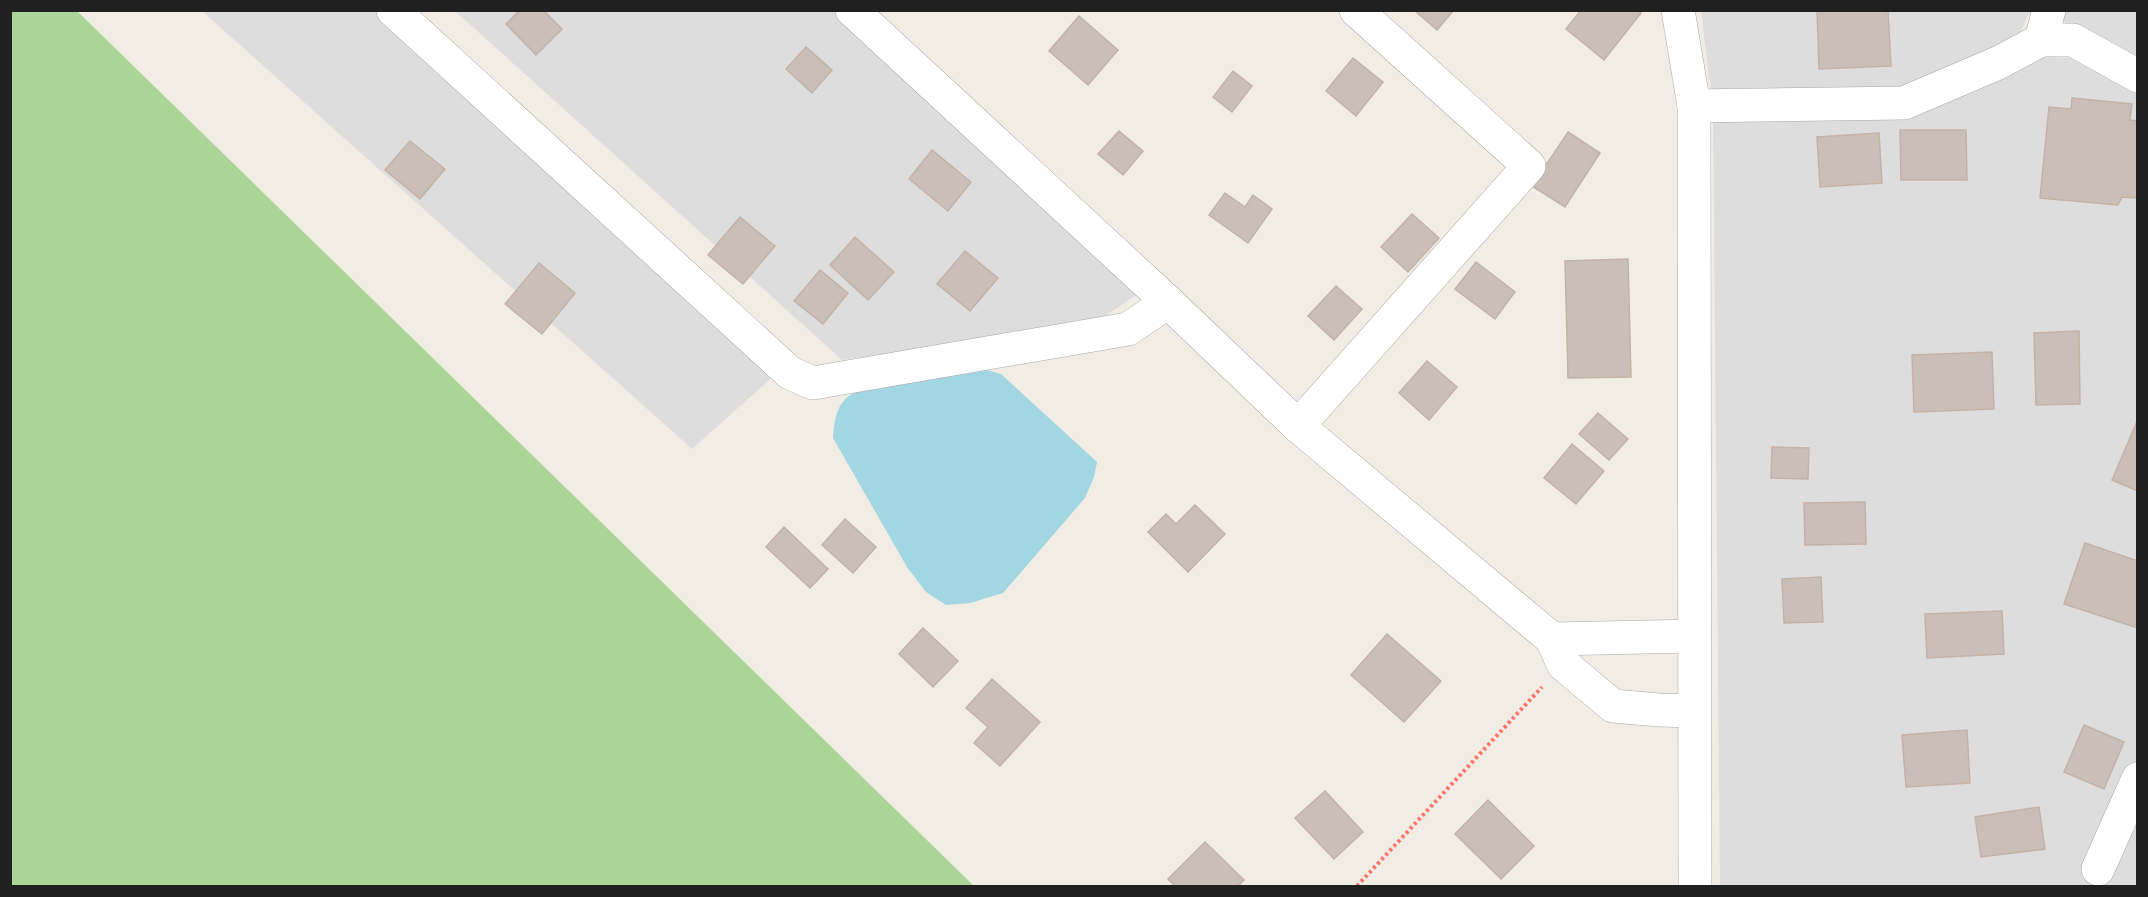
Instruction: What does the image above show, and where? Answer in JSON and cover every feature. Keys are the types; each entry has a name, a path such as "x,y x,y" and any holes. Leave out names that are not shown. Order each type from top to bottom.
{"street":[{"path":"393,10 790,373 813,383 1128,329 1168,302"},
{"path":"852,10 1168,302 1298,426 1557,652 1613,706 1694,711"},
{"path":"1298,426 1529,166 1356,10"},
{"path":"1678,10 1694,106 1695,886"},
{"path":"1694,106 1904,103 1998,63 2045,25 2138,76"},
{"path":"1557,652 1694,636"},
{"path":"2098,869 2138,779"}],"path":[{"path":"1357,886 1557,652"}],"shaded area":[{"path":"202,11 378,11 776,374 692,449"},
{"path":"455,11 846,11 1141,292 1096,322 842,360"},
{"path":"1701,11 2030,11 2018,38 1910,88 1711,92"},
{"path":"2044,11 2137,11 2137,60"},
{"path":"2032,56 2084,59 2137,90 2137,886 1720,886 1713,119 1919,113"}],"green space":[{"path":"10,11 77,11 974,886 11,886"}],"water":[{"path":"979,368 1001,374 1097,462 1094,477 1085,498 1003,593 970,603 946,605 926,592 907,567 833,438 834,426 841,404 849,396 876,384"}],"building":[{"path":"520,10 543,10 562,29 536,55 506,24"},
{"path":"1414,10 1454,10 1437,30"},
{"path":"1581,10 1638,10 1641,13 1604,60 1566,29"},
{"path":"1817,10 1888,10 1891,66 1819,69"},
{"path":"1079,16 1118,50 1088,85 1049,51"},
{"path":"806,47 832,70 812,93 786,69"},
{"path":"1353,58 1383,82 1356,116 1326,91"},
{"path":"1233,71 1252,86 1232,112 1213,97"},
{"path":"2072,98 2132,104 2130,120 2138,121 2138,198 2122,197 2118,205 2040,198 2049,107 2071,109"},
{"path":"1900,130 1966,130 1967,180 1901,180"},
{"path":"1119,131 1143,151 1123,175 1098,154"},
{"path":"1568,132 1600,153 1565,207 1532,186"},
{"path":"1879,133 1882,183 1820,187 1817,137"},
{"path":"410,141 445,169 420,199 385,170"},
{"path":"932,150 971,182 948,211 909,179"},
{"path":"1225,193 1245,207 1253,195 1272,209 1248,243 1209,215"},
{"path":"1412,214 1439,238 1408,272 1381,247"},
{"path":"740,217 775,246 743,284 708,255"},
{"path":"855,237 894,272 868,300 830,265"},
{"path":"965,251 998,278 970,311 937,284"},
{"path":"1628,259 1631,377 1568,378 1565,261"},
{"path":"1476,262 1515,292 1495,319 1455,289"},
{"path":"539,263 575,293 542,334 505,304"},
{"path":"820,270 848,293 823,324 794,301"},
{"path":"1336,286 1362,309 1334,340 1308,316"},
{"path":"2079,331 2080,404 2036,405 2034,333"},
{"path":"1992,352 1994,409 1914,412 1912,355"},
{"path":"1427,361 1457,387 1429,420 1399,393"},
{"path":"1598,413 1628,439 1609,460 1579,434"},
{"path":"2138,419 2138,491 2112,480"},
{"path":"1572,444 1604,471 1576,504 1544,478"},
{"path":"1772,447 1809,448 1808,479 1771,478"},
{"path":"1865,502 1866,544 1805,545 1804,503"},
{"path":"1195,505 1225,534 1188,572 1148,532 1166,514 1176,524"},
{"path":"845,519 876,547 853,573 822,545"},
{"path":"784,527 828,569 810,588 766,547"},
{"path":"2085,543 2138,561 2138,619 2135,627 2064,604"},
{"path":"1821,577 1823,622 1784,623 1782,579"},
{"path":"2002,611 2004,654 1927,658 1925,614"},
{"path":"923,628 958,661 933,687 899,654"},
{"path":"1387,634 1441,681 1404,722 1351,675"},
{"path":"992,679 1040,722 1000,766 974,743 988,727 966,708"},
{"path":"2084,725 2124,742 2104,789 2064,772"},
{"path":"1967,730 1970,783 1906,787 1902,735"},
{"path":"1325,791 1363,832 1334,859 1295,818"},
{"path":"1488,800 1534,846 1501,879 1455,834"},
{"path":"2039,807 2045,849 1981,857 1975,817"},
{"path":"1205,842 1244,880 1238,886 1175,886 1168,879"}]}
